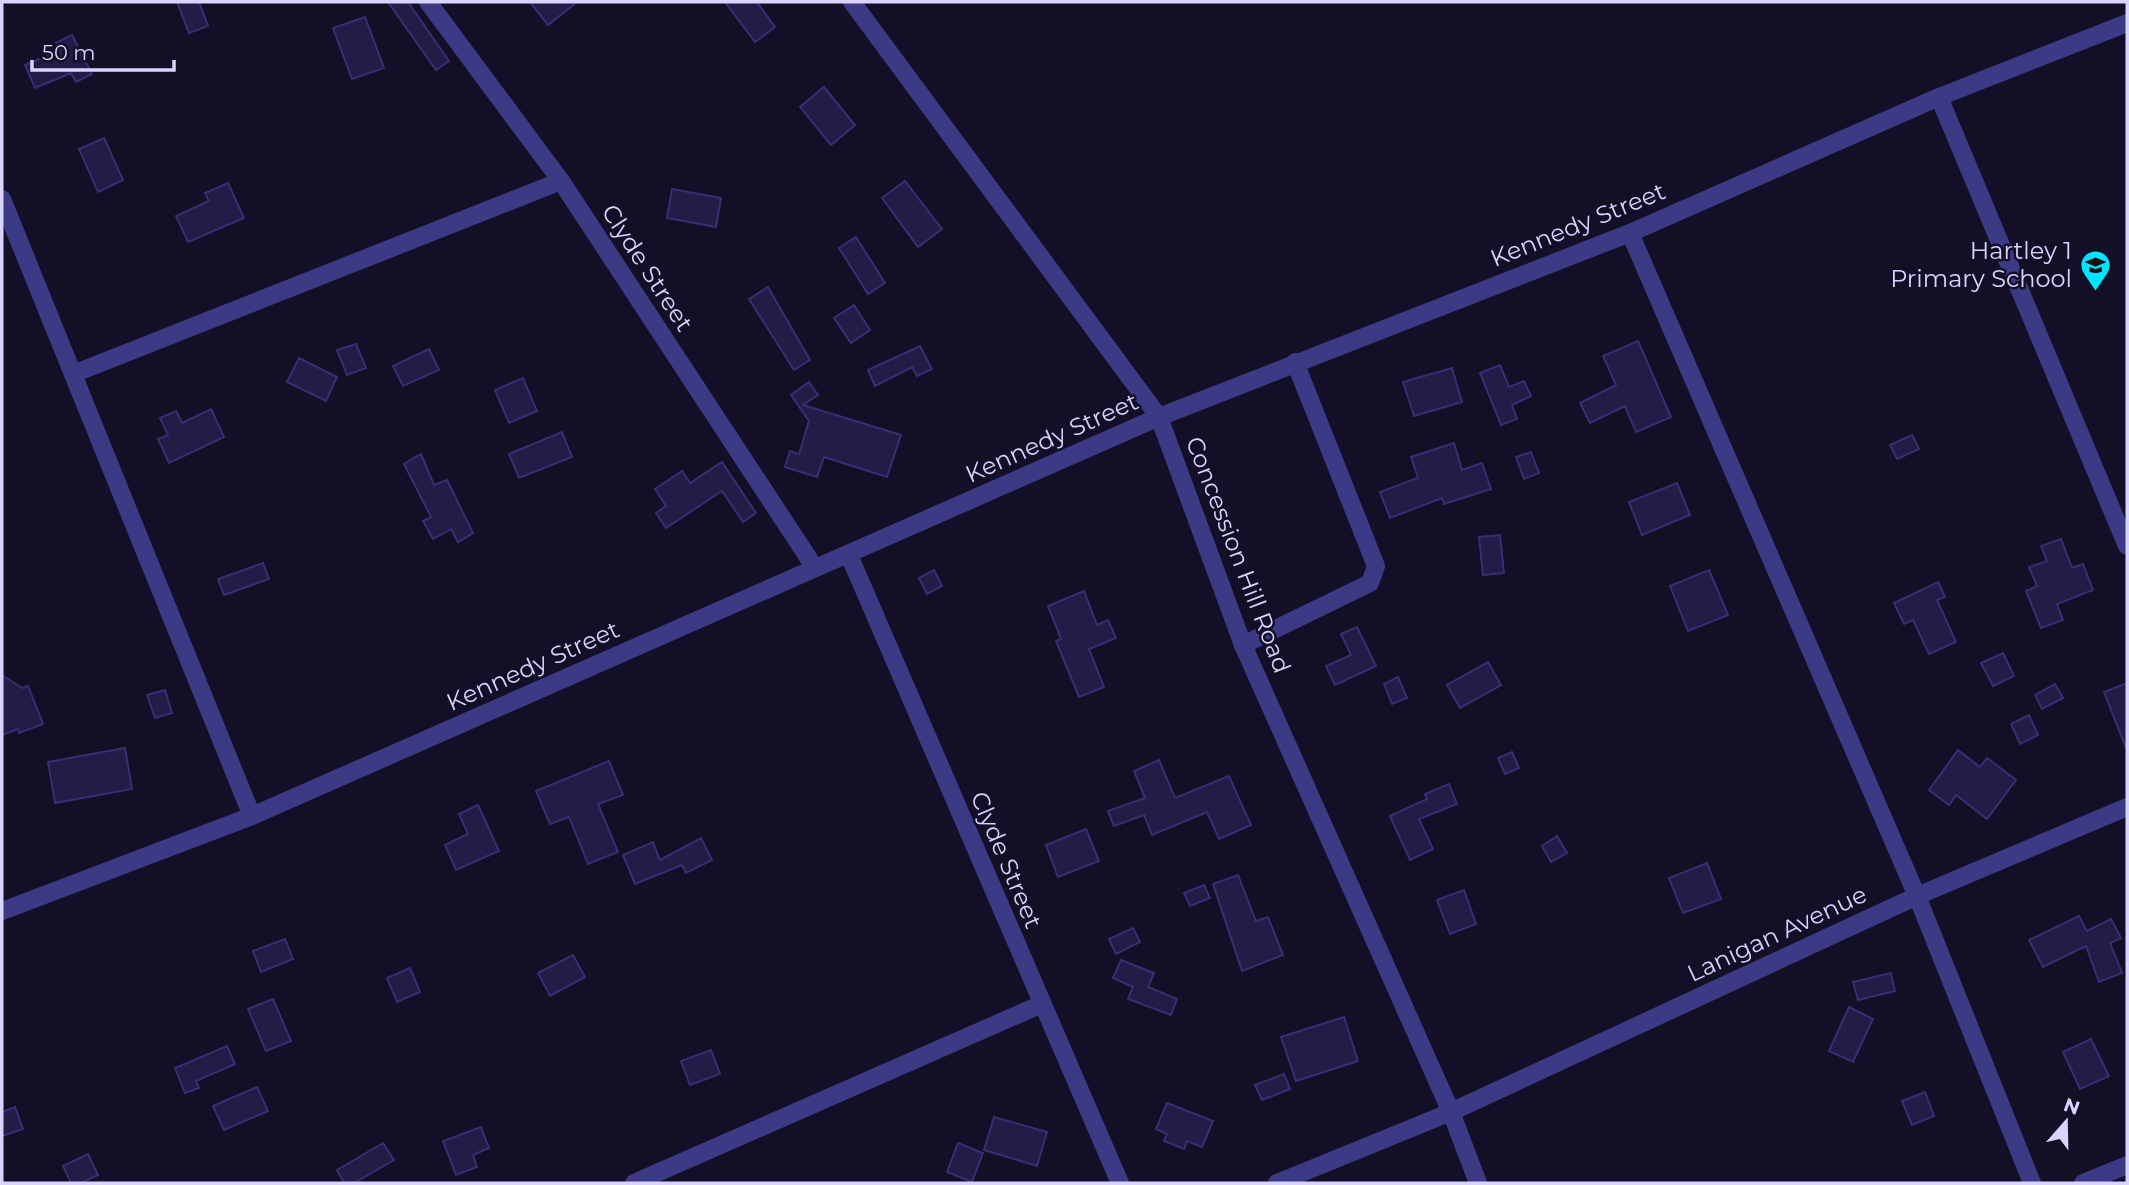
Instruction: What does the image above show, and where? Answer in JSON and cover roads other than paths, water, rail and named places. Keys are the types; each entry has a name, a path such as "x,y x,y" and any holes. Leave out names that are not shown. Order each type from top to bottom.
{"street":[{"name":"Clyde Street","path":"428,2 561,181 815,568"},
{"name":"Concession Hill Road","path":"852,2 1159,417 1243,645 1451,1112 1478,1183"},
{"name":"Kennedy Street","path":"2,911 252,816 1159,417 1630,233 1939,97 2127,23"},
{"path":"1939,97 2127,546"},
{"path":"73,374 561,181"},
{"path":"2,200 252,816"},
{"path":"1630,233 1917,897 2032,1183"},
{"path":"1243,645 1370,583 1376,566 1295,362"},
{"name":"Clyde Street","path":"849,555 1120,1183"},
{"name":"Lanigan Avenue","path":"1277,1183 1451,1112 1917,897 2127,807"},
{"path":"634,1183 1042,1004"},
{"path":"2083,1183 2127,1166"}],"place":[{"name":"Hartley 1 Primary School","path":"2095,292"}]}
